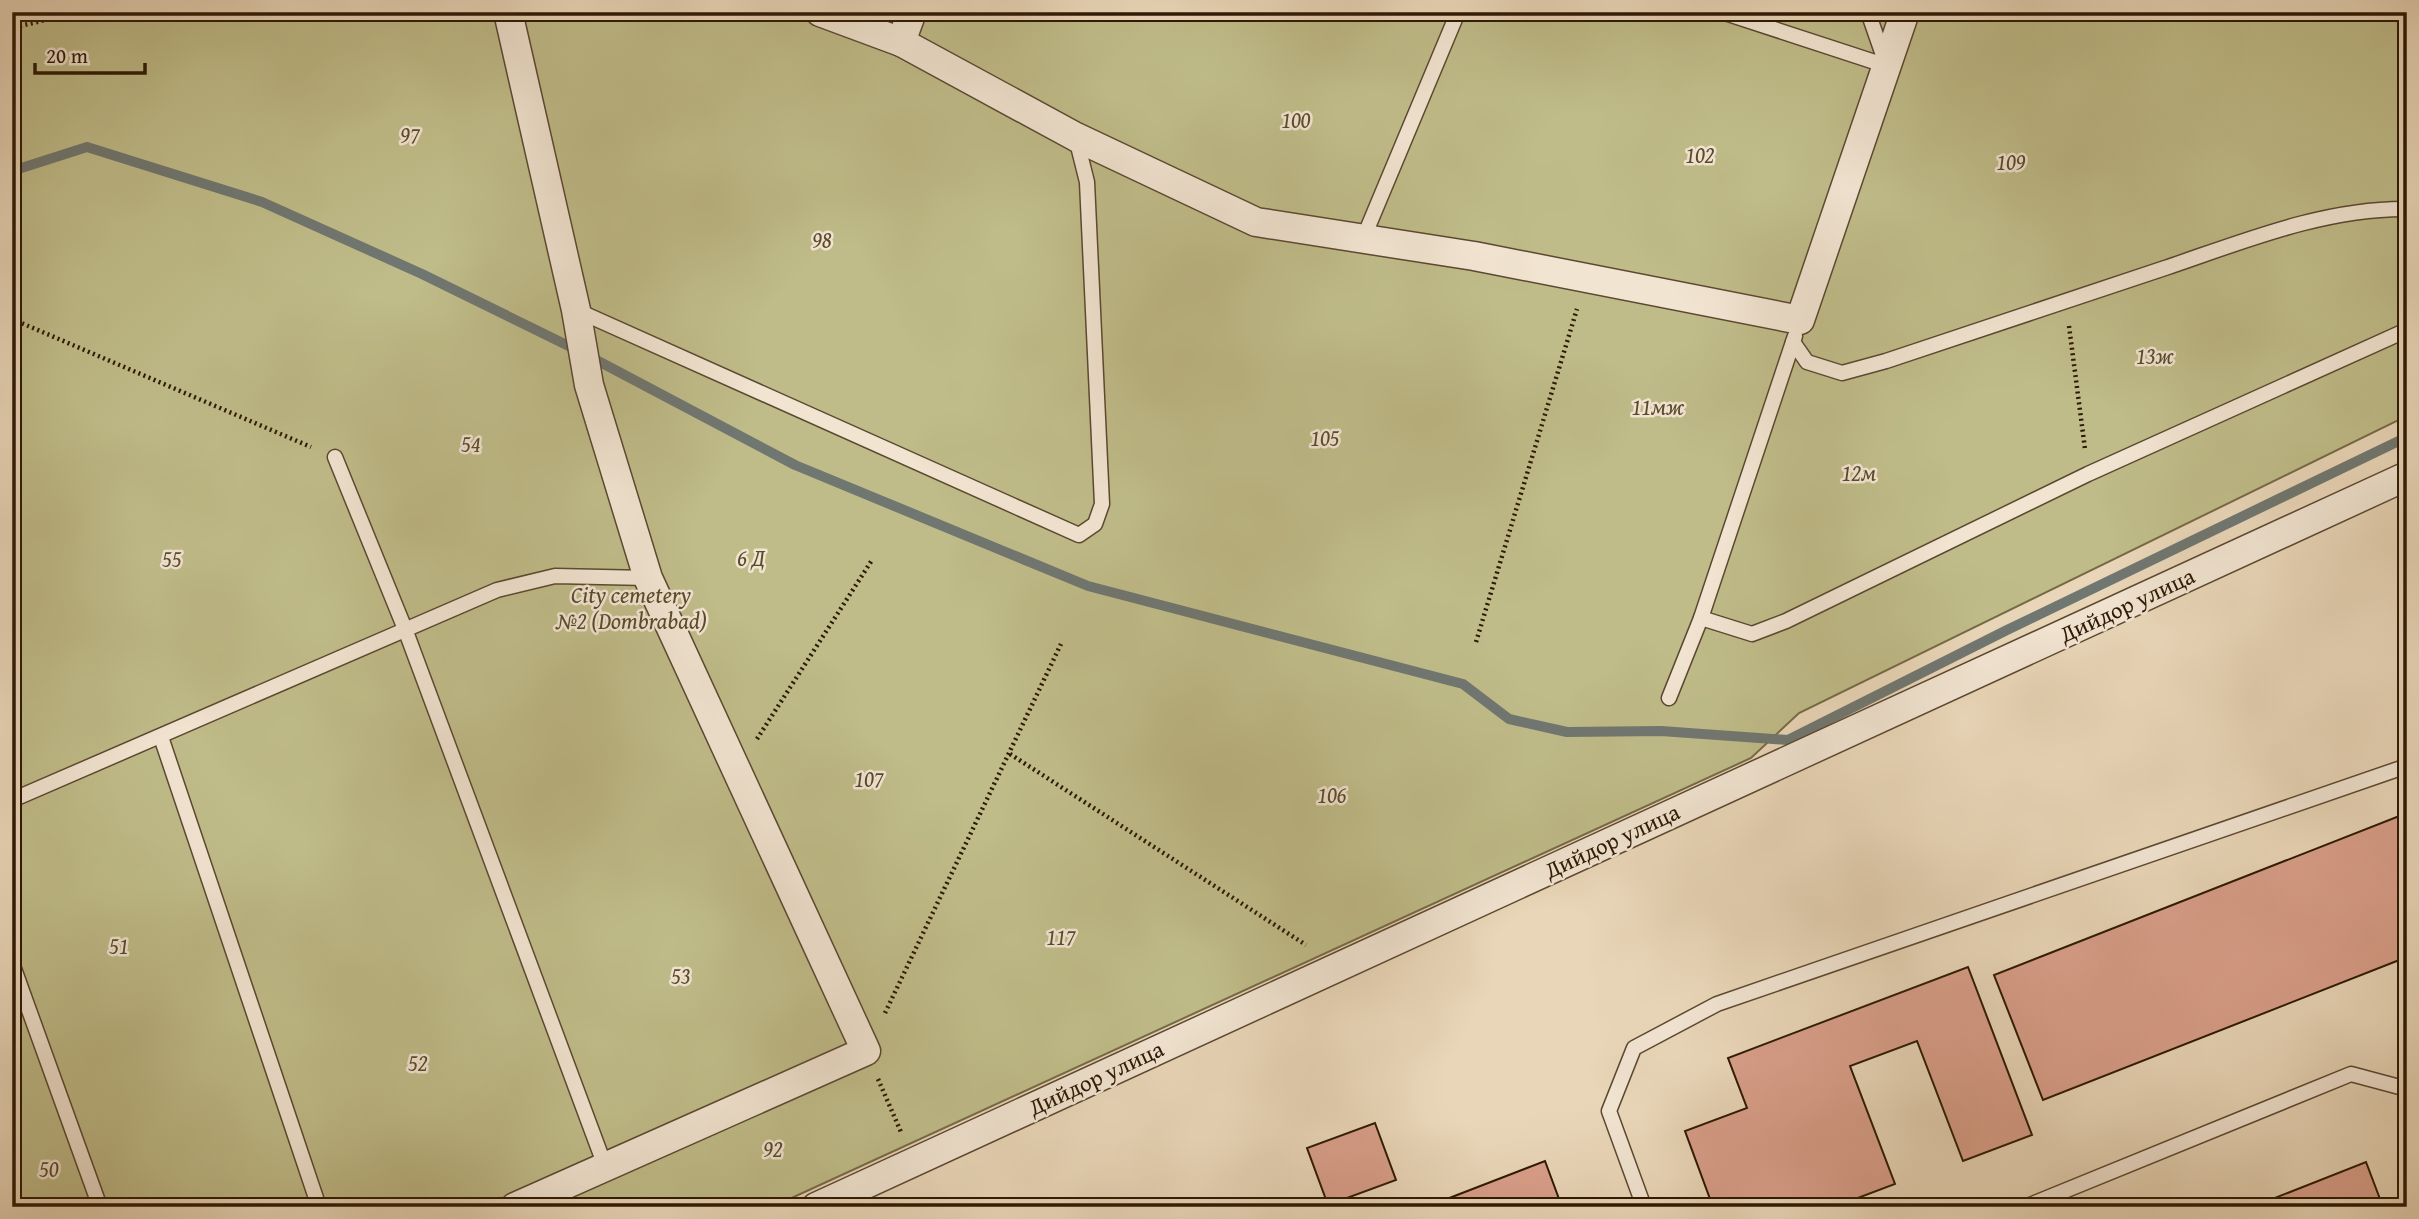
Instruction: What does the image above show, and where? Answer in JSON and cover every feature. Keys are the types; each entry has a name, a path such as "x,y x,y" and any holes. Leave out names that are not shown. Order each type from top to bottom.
{"street":[{"path":"508,12 576,310 589,385 648,578 866,1051 515,1207"},
{"path":"820,12 901,42 1076,137 1256,222 1474,256 1586,278 1797,331 1905,12"},
{"path":"901,42 912,12"},
{"name":"Дийдор улица","path":"816,1207 2407,476"}],"lane":[{"path":"1363,239 1458,12"},
{"path":"1722,12 1887,66"},
{"path":"1868,12 1887,66"},
{"path":"576,310 1079,535 1095,524 1102,503 1087,182 1076,137"},
{"path":"1797,331 1807,362 1842,373 2329,216 2379,208 2407,209"},
{"path":"1701,618 1752,635 2088,474 2407,330"},
{"path":"1669,698 1701,618 1797,331"},
{"path":"335,457 405,629 605,1166"},
{"path":"12,800 497,590 555,576 648,578"},
{"path":"162,737 319,1207"},
{"path":"1644,1207 1609,1111 1634,1048 1717,1004 2407,766"},
{"path":"12,963 100,1207"},
{"path":"2025,1207 2351,1074 2407,1089"}],"path":[{"path":"20,26 79,12"},
{"path":"1476,642 1586,278"},
{"path":"2066,301 2088,474"},
{"path":"12,319 335,457"},
{"path":"737,770 872,560"},
{"path":"901,1134 866,1051 1061,644"},
{"path":"1010,754 1310,948"}],"green space":[{"name":"City cemetery №2 (Dombrabad)","path":"12,12 2407,12 2407,416 1799,713 1751,758 772,1207 12,1207"}],"building":[{"path":"2407,813 2407,957 2043,1100 1994,975"},
{"path":"1968,967 2032,1135 1963,1161 1917,1041 1850,1066 1895,1184 1834,1207 1713,1207 1685,1131 1747,1108 1728,1058"},
{"path":"1375,1123 1396,1180 1328,1205 1307,1148"},
{"path":"1545,1161 1562,1207 1426,1207"},
{"path":"2366,1162 2383,1207 2252,1207"}],"waterway":[{"path":"12,171 87,147 262,202 422,274 583,353 795,465 1088,586 1463,684 1509,719 1567,732 1661,731 1788,740 2007,630 2407,437"}],"park label":[{"name":"100","path":"1296,120"},
{"name":"97","path":"410,135"},
{"name":"102","path":"1700,155"},
{"name":"109","path":"2011,162"},
{"name":"98","path":"822,240"},
{"name":"13ж","path":"2155,356"},
{"name":"11мж","path":"1658,407"},
{"name":"105","path":"1325,438"},
{"name":"54","path":"471,444"},
{"name":"12м","path":"1859,473"},
{"name":"6 Д","path":"751,558"},
{"name":"55","path":"172,559"},
{"name":"107","path":"869,779"},
{"name":"106","path":"1332,795"},
{"name":"117","path":"1061,937"},
{"name":"51","path":"119,946"},
{"name":"53","path":"681,976"},
{"name":"52","path":"418,1063"},
{"name":"92","path":"773,1149"},
{"name":"50","path":"49,1169"}]}
